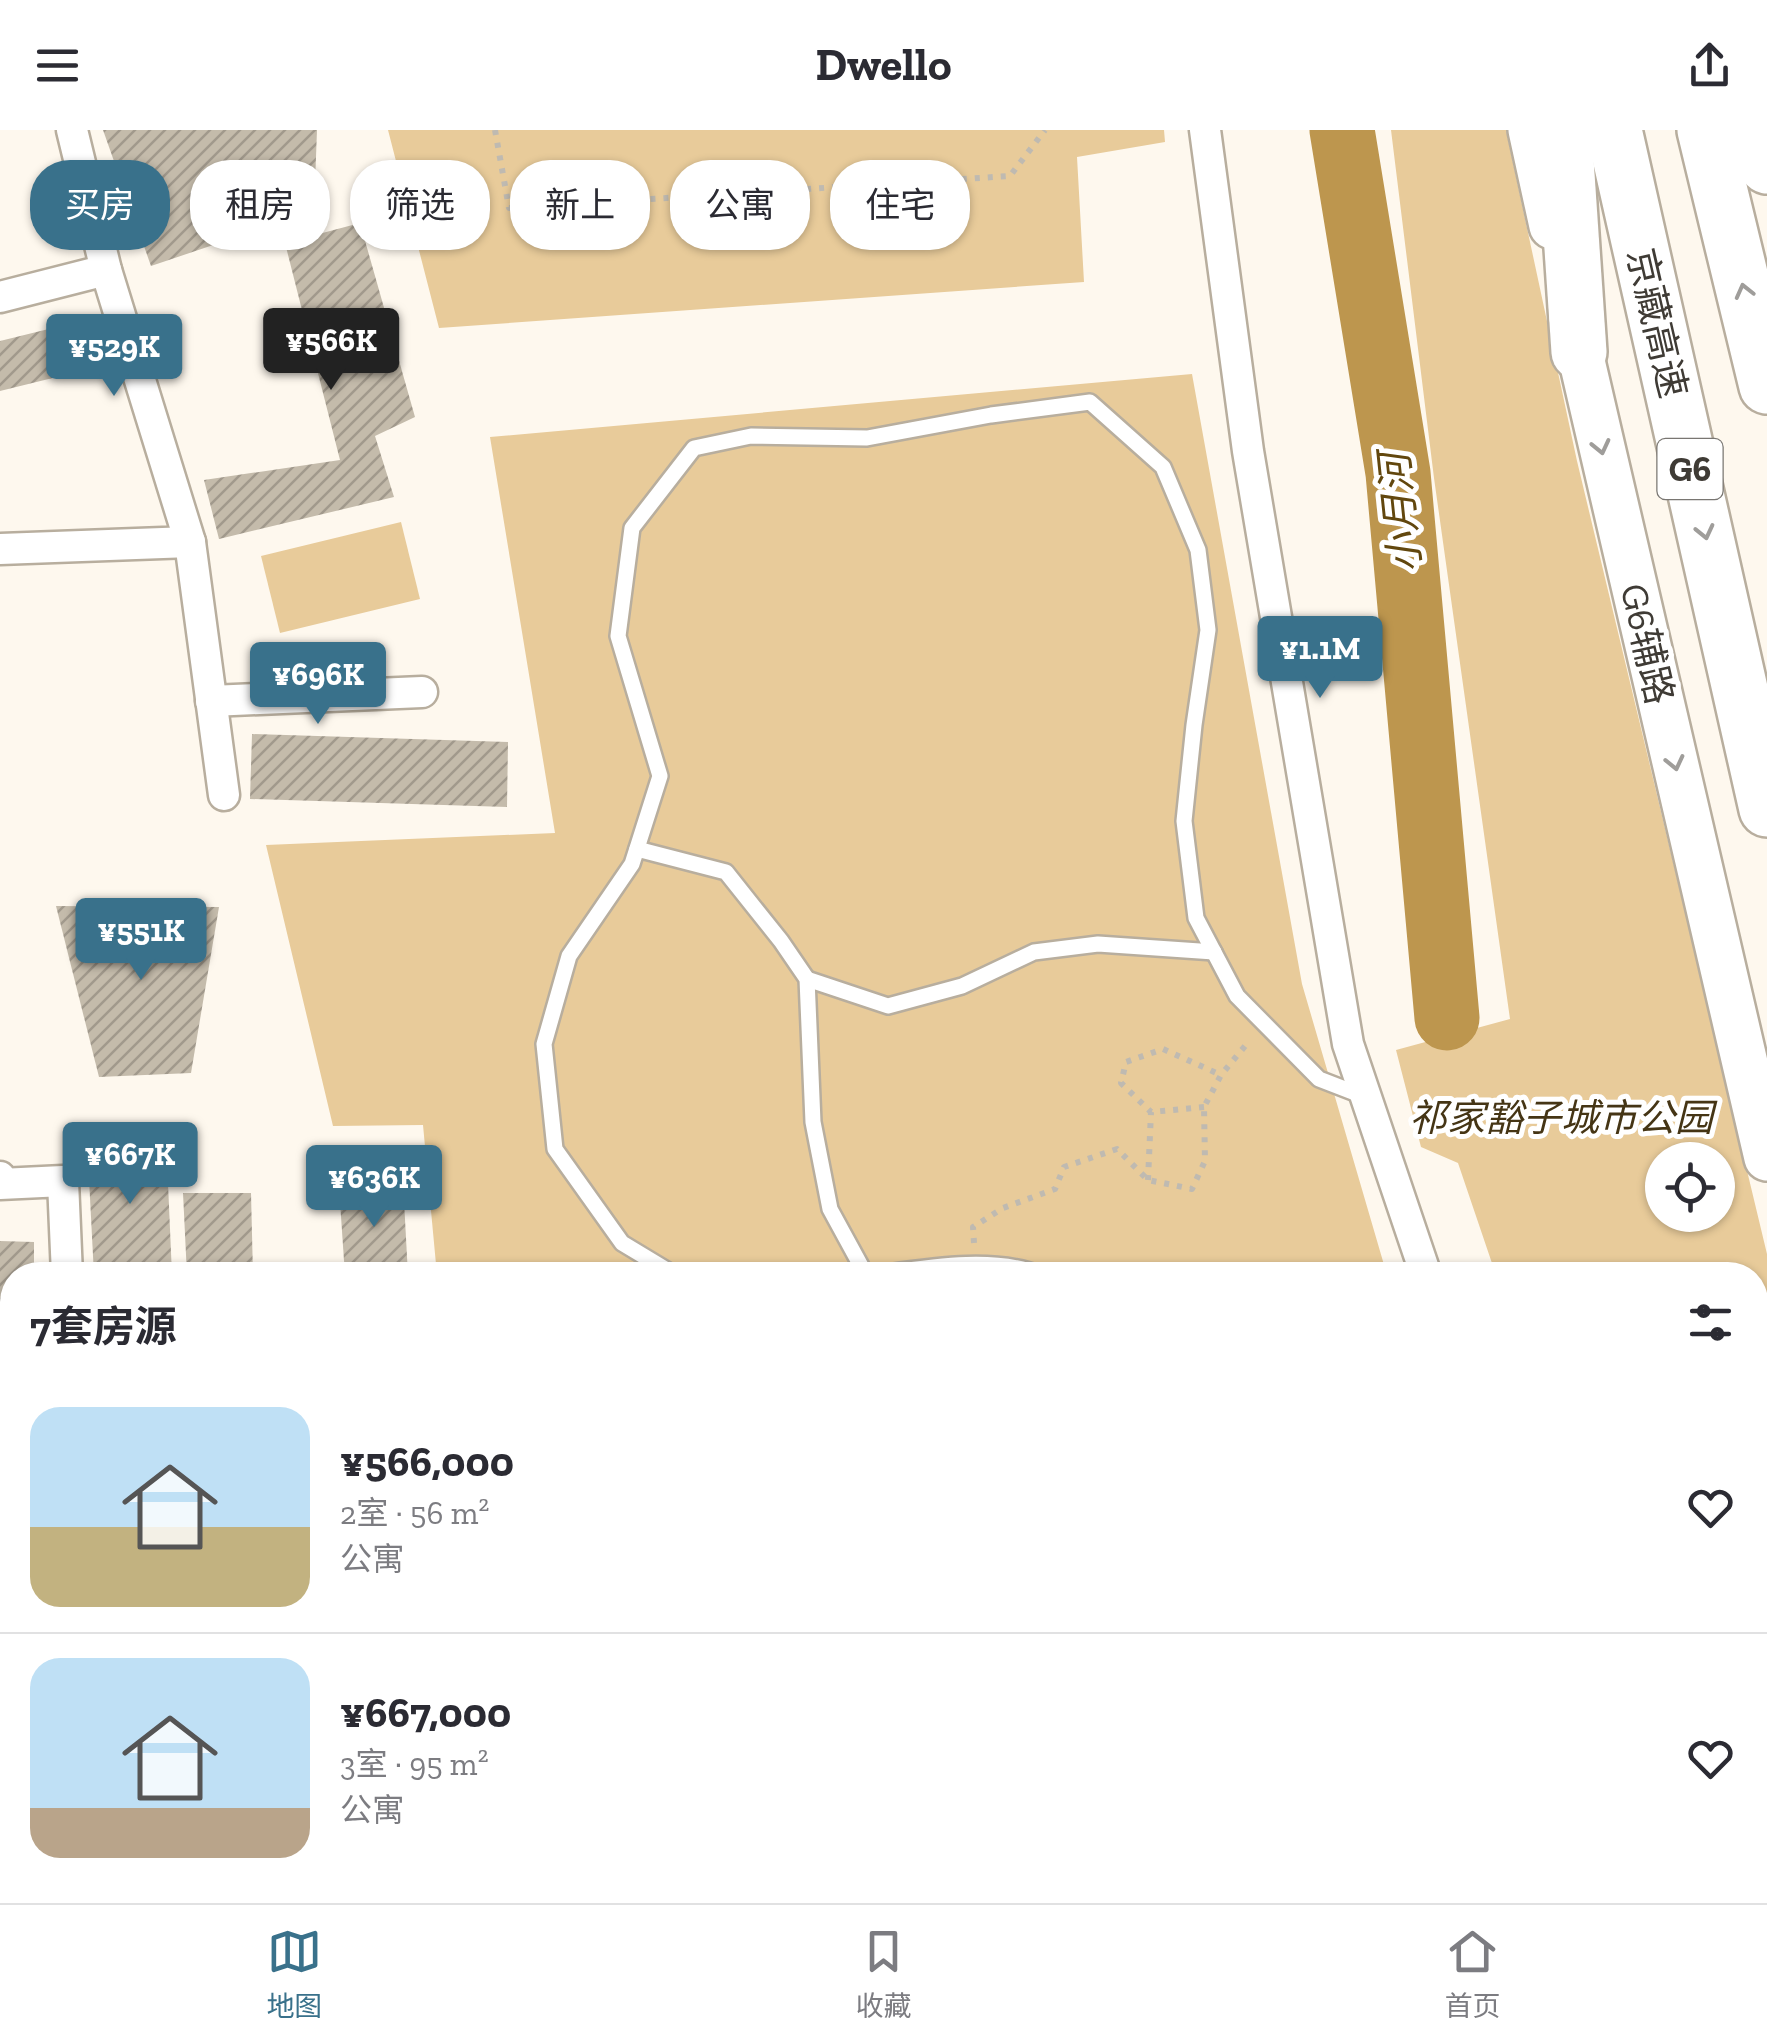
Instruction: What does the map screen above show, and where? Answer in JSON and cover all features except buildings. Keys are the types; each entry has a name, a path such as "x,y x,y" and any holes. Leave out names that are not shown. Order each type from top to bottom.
{"highway":[{"path":"1564,130 1579,352"},
{"name":"京藏高速","path":"1614,130 1767,808"},
{"path":"1706,130 1767,386"},
{"path":"1760,130 1767,166"}],"street":[{"path":"72,130 106,270 190,542 224,795"},
{"path":"1204,130 1248,451 1348,1044 1422,1262"},
{"name":"G6辅路","path":"1531,130 1767,1158"},
{"path":"0,297 106,270"},
{"path":"0,548 190,542"},
{"path":"211,702 422,692"},
{"path":"0,1183 63,1182 66,1262"}],"lane":[{"path":"653,1262 622,1243 555,1148 544,1044 568,956 632,864 660,776 618,636 632,528 694,448 751,436 866,438 1090,402 1163,467 1198,550 1208,630 1184,821 1196,918 1237,996 1320,1079 1366,1097"},
{"path":"637,849 726,872 807,979 813,1122 830,1209 861,1262"},
{"path":"807,979 888,1006 962,986 1034,952 1098,944 1214,952"}],"path":[{"path":"494,130 509,208 1010,176 1045,130"},
{"path":"976,1262 973,1228 1004,1208 1055,1189 1064,1166 1117,1148 1148,1180 1192,1189 1204,1160 1204,1107 1221,1075 1263,1023"},
{"path":"1148,1180 1151,1112 1121,1083 1126,1062 1163,1049 1221,1075"},
{"path":"1151,1112 1204,1107"}],"green space":[{"path":"388,130 1164,130 1165,142 1077,157 1084,282 439,328 419,250 490,250 490,160 396,160"},
{"name":"祁家豁子城市公园","path":"1391,130 1506,130 1577,461 1767,1262 1492,1262 1458,1163 1421,1147 1396,1050 1510,1019 1434,478"},
{"path":"1192,374 1302,984 1383,1262 436,1262 423,1125 333,1126 266,845 555,833 490,437"},
{"path":"401,522 420,599 280,633 261,556"}],"waterway":[{"name":"小月河","path":"1342,130 1398,473 1447,1018"}]}
